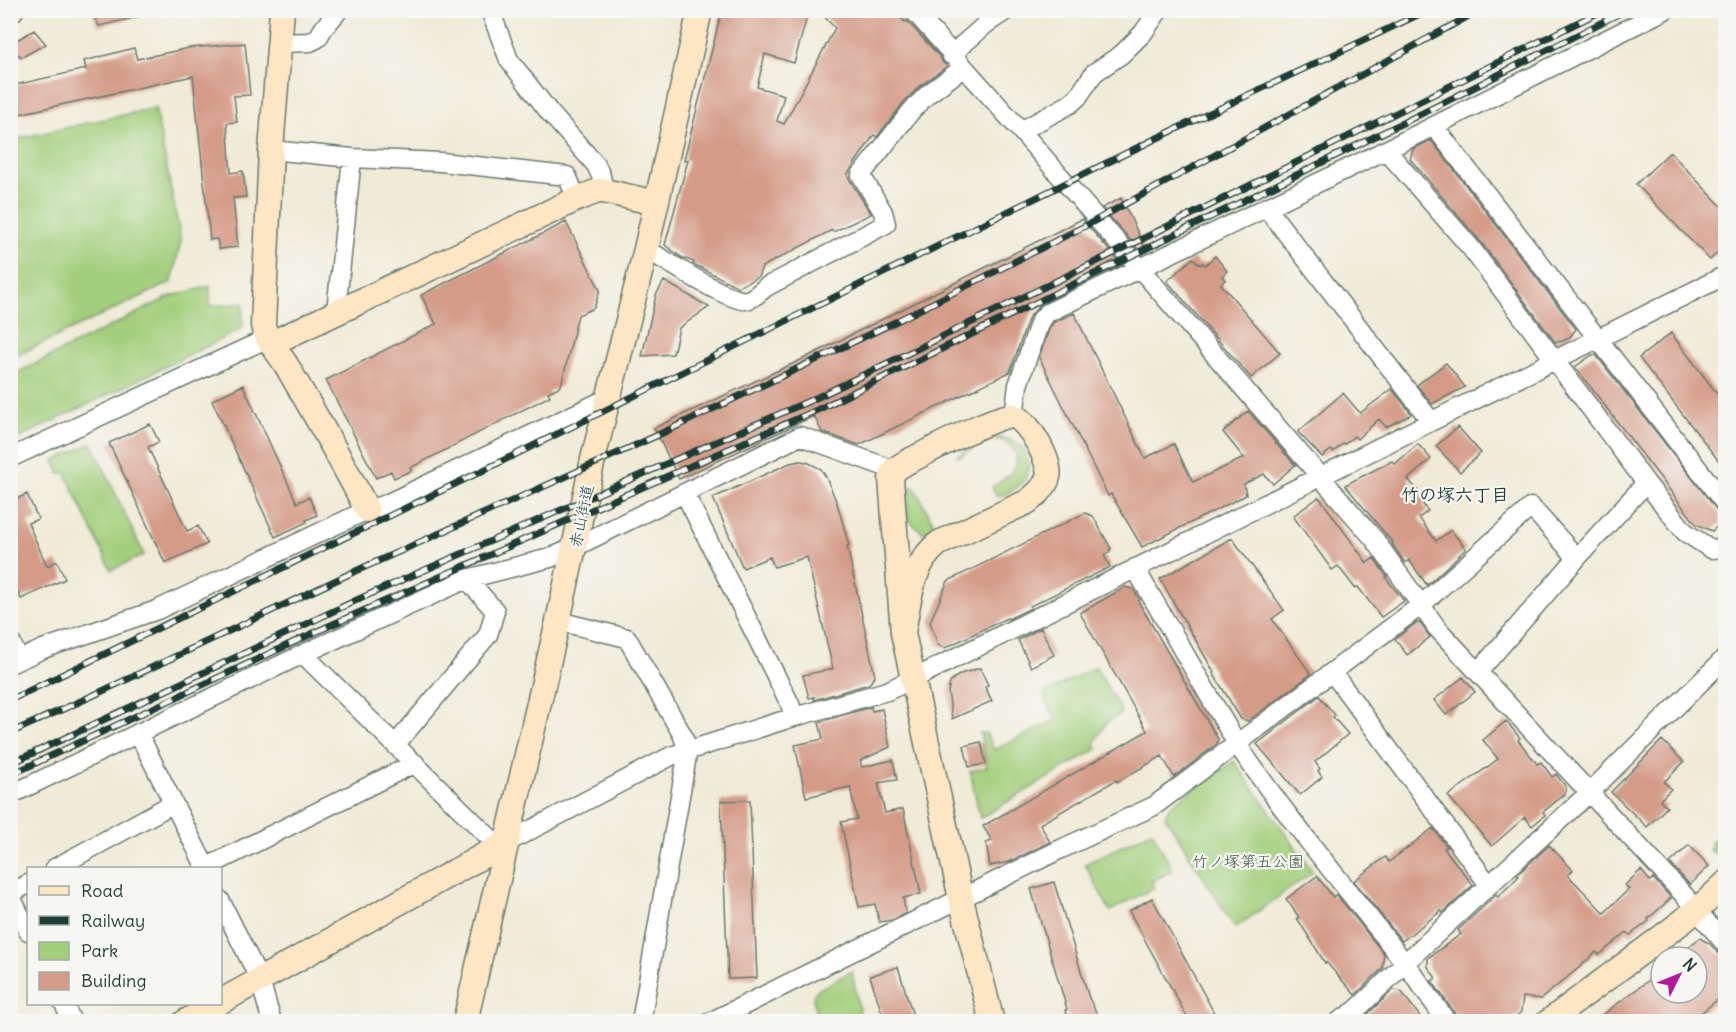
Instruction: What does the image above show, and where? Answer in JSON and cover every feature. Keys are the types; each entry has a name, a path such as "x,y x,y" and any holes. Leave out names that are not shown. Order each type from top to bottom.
{"street":[{"path":"282,10 271,150 264,332 348,473 367,510"},
{"path":"278,43 310,42 318,38 339,10"},
{"path":"490,10 509,60 550,113 596,165 604,191"},
{"name":"赤山街道","path":"465,1022 503,845 558,621 594,455 646,249 700,10"},
{"path":"913,10 1021,131 1318,477 1375,540 1437,628 1684,895 1725,945"},
{"path":"646,249 738,300 748,300 766,288 886,224 883,212 861,175 912,110 957,61 986,24 1007,10"},
{"path":"1021,131 1070,105 1094,74 1122,54 1143,33 1159,10"},
{"path":"1014,416 1018,385 1040,321 1047,313 1386,150 1665,10"},
{"path":"1434,126 1725,505"},
{"path":"271,150 352,158 441,162 567,176 577,199"},
{"path":"1386,150 1471,248 1646,483 1685,531 1711,549 1725,548"},
{"path":"336,312 352,158"},
{"path":"10,458 336,312 577,199 604,191 656,203"},
{"path":"1266,207 1431,421"},
{"path":"222,1001 503,845 671,756 887,690 913,679 1725,275"},
{"path":"10,640 15,662 43,649 158,610 608,398"},
{"path":"903,633 915,575 924,557 939,543 1027,502 1043,486 1048,476 1045,459 1031,431 1024,422 1014,416 992,421 907,462 894,470 891,479 903,633 961,899 992,1022"},
{"path":"10,795 303,654 467,579 550,558 573,548 800,436 894,470"},
{"path":"1478,672 1646,483"},
{"path":"685,494 790,704 794,717"},
{"path":"710,1022 1061,849 1154,806 1420,606 1531,507 1577,558"},
{"path":"894,524 932,549"},
{"path":"1135,568 1237,744 1331,872 1404,963 1447,1022"},
{"path":"396,744 488,635 495,611 467,579"},
{"path":"558,621 627,638 682,734 688,750 641,1022"},
{"path":"303,654 503,845"},
{"path":"1338,1022 1356,1010 1589,793 1725,657"},
{"path":"1332,672 1489,885"},
{"path":"138,733 205,867"},
{"path":"208,867 415,763"},
{"path":"58,867 172,804"},
{"path":"1548,1022 1696,911 1725,883"},
{"path":"27,885 10,894 27,929"},
{"path":"222,904 260,980 272,1022"},
{"path":"64,1005 72,1022"},
{"path":"185,1022 215,1005"}],"green space":[{"path":"155,108 181,240 172,282 11,358 11,140"},
{"path":"210,286 210,306 243,303 243,325 238,331 11,442 11,376 169,297"},
{"path":"997,437 1019,445 1026,453 1029,466 1026,477 1020,485 1011,492 997,497 992,487 1010,474 1016,463 1015,452 1012,448 1004,442 993,440 957,456 989,438"},
{"path":"92,443 144,555 111,570 65,472 60,474 54,461"},
{"path":"914,486 936,528 923,533 907,519 909,489"},
{"path":"1096,667 1122,713 1106,723 1095,742 1097,749 980,818 970,771 987,767 980,733 986,733 994,750 1056,720 1043,694"},
{"name":"竹ノ塚第五公園","path":"1234,761 1313,872 1235,928 1165,816 1170,806"},
{"path":"1152,831 1173,870 1151,882 1154,888 1110,911 1085,864"},
{"path":"1725,834 1725,851 1719,855 1709,851 1711,842"},
{"path":"852,971 861,1021 817,1021 813,997 816,991"}],"building":[{"path":"90,10 141,10 142,16 99,26"},
{"path":"722,10 809,10 794,63 765,54 757,87 784,95 777,121 784,124 835,28 818,10 893,10 905,22 907,21 947,66 921,85 904,102 877,137 874,135 847,175 871,214 833,232 832,230 762,267 758,277 738,287 693,264 694,262 681,257 665,245 688,160 684,160"},
{"path":"34,30 46,44 22,57 10,48 10,44"},
{"path":"245,43 250,95 234,96 237,122 227,123 231,173 243,171 246,197 233,198 238,247 219,249 217,239 210,240 193,76 10,116 10,86 86,69 84,61 134,48 137,59 189,48"},
{"path":"1431,140 1576,329 1569,338 1555,342 1480,241 1410,159 1413,149"},
{"path":"1670,152 1725,210 1725,245 1710,260 1636,184"},
{"path":"1121,198 1147,252 1143,254 1102,208"},
{"path":"1082,219 1122,265 1039,306 1029,317 1010,372 859,445 822,432 814,416 679,479 654,428 805,358"},
{"path":"566,222 600,290 594,308 578,315 561,386 548,392 550,396 410,468 411,471 394,478 391,471 376,478 326,380 436,324 421,295"},
{"path":"1215,256 1227,271 1222,276 1225,280 1221,284 1280,353 1251,378 1167,281 1193,258 1200,265 1202,263 1205,265"},
{"path":"664,281 709,307 679,328 673,354 642,356 656,295"},
{"path":"1074,313 1145,458 1174,444 1193,482 1244,458 1223,432 1248,411 1295,465 1273,484 1264,474 1244,484 1246,495 1142,547 1111,494 1108,496 1039,357 1050,327 1054,322"},
{"path":"1671,333 1725,404 1725,469 1639,358"},
{"path":"1592,355 1596,355 1720,514 1721,523 1712,531 1696,524 1575,367"},
{"path":"1446,363 1465,387 1432,404 1417,385"},
{"path":"243,385 297,503 309,497 317,515 275,537 212,400"},
{"path":"1392,389 1411,413 1410,415 1386,427 1379,419 1357,439 1354,436 1333,452 1331,450 1322,457 1298,432 1343,393 1360,413"},
{"path":"150,424 159,442 148,447 187,531 198,526 207,544 165,563 109,443"},
{"path":"1458,427 1481,453 1460,472 1436,446"},
{"path":"1418,444 1431,459 1408,479 1427,502 1423,505 1428,511 1419,518 1436,541 1451,530 1466,549 1427,585 1409,560 1405,563 1393,543 1345,485 1392,461 1395,464"},
{"path":"800,461 821,469 837,503 849,545 847,546 875,676 869,684 814,700 814,697 809,698 803,675 833,669 807,557 774,567 770,557 743,568 713,498 790,463"},
{"path":"27,494 38,519 28,523 47,566 57,561 65,579 21,599 10,576 10,502"},
{"path":"1319,497 1367,563 1374,558 1404,601 1381,617 1338,566 1332,570 1293,516"},
{"path":"1085,513 1093,516 1111,549 1104,555 1110,567 1030,606 1031,608 945,648 938,645 930,622 948,581"},
{"path":"1232,538 1284,610 1272,619 1311,674 1248,721 1241,719 1160,579"},
{"path":"1125,587 1133,589 1140,600 1138,601 1218,739 1217,744 1174,777 1162,756 1117,782 1116,780 1040,824 1050,842 1009,862 990,866 986,843 992,841 983,826 1147,731 1080,613"},
{"path":"1416,623 1420,623 1430,637 1407,655 1395,639"},
{"path":"1041,628 1054,655 1031,667 1018,640"},
{"path":"980,668 992,701 952,719 948,691 950,683 963,673"},
{"path":"1463,677 1475,692 1446,715 1434,700"},
{"path":"1319,696 1348,734 1315,762 1322,777 1300,795 1257,744"},
{"path":"871,707 872,711 882,709 890,747 860,761 862,767 893,760 897,780 878,783 885,813 903,809 921,894 903,898 906,913 893,920 879,922 875,904 859,907 841,822 857,819 850,787 806,797 795,745 823,739 819,722"},
{"path":"1506,721 1537,764 1541,762 1552,777 1556,774 1566,787 1565,794 1543,812 1545,815 1532,826 1525,817 1492,846 1448,796 1498,759 1483,740"},
{"path":"1662,740 1684,762 1664,782 1671,789 1660,800 1667,807 1647,827 1611,792"},
{"path":"981,742 986,764 969,767 964,746"},
{"path":"750,800 757,978 728,979 721,801"},
{"path":"1433,828 1447,847 1444,848 1473,885 1443,913 1441,911 1402,941 1354,881 1385,857 1389,862"},
{"path":"1549,845 1573,870 1568,875 1604,913 1629,889 1625,885 1641,870 1650,881 1653,878 1671,898 1648,919 1649,921 1630,935 1627,932 1599,955 1596,952 1541,999 1523,997 1521,1012 1510,1022 1461,1022 1432,981 1436,978 1428,967 1428,958 1461,934 1458,930 1496,895 1498,897 1519,876 1517,875"},
{"path":"1689,845 1709,866 1690,885 1670,863"},
{"path":"1317,876 1333,897 1336,894 1384,954 1382,969 1355,995 1325,963 1286,899"},
{"path":"1054,882 1089,998 1101,1022 1071,1022 1065,1010 1067,1009 1031,889"},
{"path":"1152,898 1219,1022 1190,1022 1129,911"},
{"path":"1700,938 1725,956 1725,994 1697,1016 1702,1022 1593,1022 1649,980 1649,1005 1709,1005 1709,945 1691,945"},
{"path":"898,967 915,1022 885,1022 870,976"},
{"path":"1393,990 1401,991 1424,1022 1359,1022"}],"railway":[{"path":"10,700 486,469 1151,141 1428,10"},
{"path":"10,733 347,575 656,436 893,323 1089,224 1480,10"},
{"path":"10,764 359,599 818,397 1603,10"},
{"path":"10,775 322,629 817,410 1437,106 1626,10"}],"district":[{"name":"竹の塚六丁目","path":"1455,494"}]}
